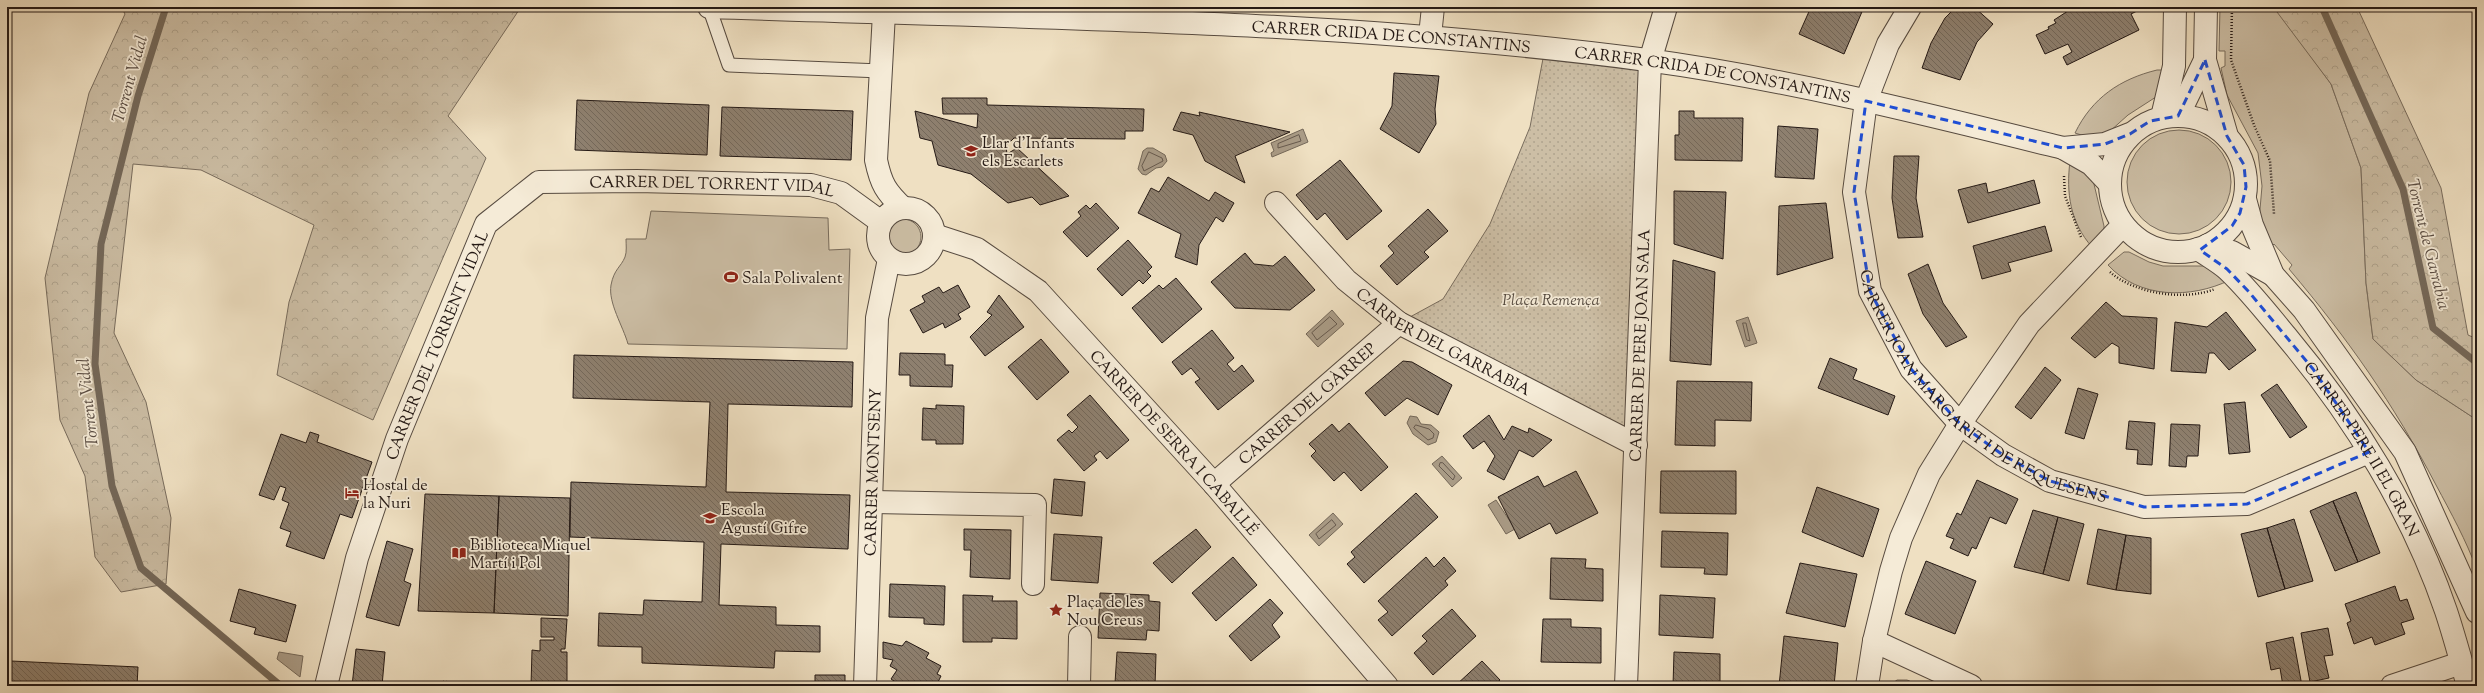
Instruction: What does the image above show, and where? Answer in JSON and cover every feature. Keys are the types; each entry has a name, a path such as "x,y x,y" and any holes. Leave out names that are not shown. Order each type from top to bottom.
{"street":[{"name":"CARRER CRIDA DE CONSTANTINS","path":"709,7 884,13 1207,16 1430,36 1650,61 1866,101 2063,148 2091,164 2109,183"},
{"path":"1430,36 1434,7"},
{"name":"CARRER DE PERE JOAN SALA","path":"1626,686 1650,61 1666,7"},
{"name":"CARRER JOAN MARGARIT I DE REQUESENS","path":"1910,7 1888,44 1866,101 1854,192 1870,291 1911,368 1960,424 2003,455 2050,481 2144,507 2247,504 2369,452"},
{"path":"2170,116 2174,66 2175,7"},
{"path":"2206,7 2205,60 2227,136 2240,155 2244,165 2246,188 2245,199 2240,213 2232,226 2221,237 2203,247 2178,252 2157,249 2138,240 2123,225 2113,205 2109,183 2117,152 2130,134 2150,121 2170,116 2205,121 2227,136"},
{"path":"884,13 876,160 880,180 888,193 903,208"},
{"path":"2170,116 2205,60"},
{"name":"CARRER CRIDA DE CONSTANTINS","path":"2063,148 2105,144 2130,134"},
{"path":"863,209 868,180 876,160"},
{"name":"CARRER DEL TORRENT VIDAL","path":"326,686 357,558 397,439 486,224 539,182 637,181 811,185 841,193 881,222"},
{"name":"CARRER PERE II EL GRAN","path":"2245,199 2252,225 2273,274 2304,310 2405,452 2477,612"},
{"name":"CARRER DEL GARRABIA","path":"1276,203 1346,280 1399,323 1636,445"},
{"path":"903,208 912,209 927,218 934,235 930,250 919,261 903,264 888,259 879,245 878,233 881,222 894,210 903,208"},
{"path":"1867,686 1874,641 1901,538 1929,474 1960,424 2029,324 2123,225"},
{"name":"CARRER DE SERRA I CABALLÉ","path":"934,235 977,249 1038,291 1214,484 1387,686"},
{"name":"CARRER PERE II EL GRAN","path":"2203,247 2232,252 2273,274"},
{"name":"CARRER PERE II EL GRAN","path":"2203,247 2237,280 2313,368 2369,452 2390,487 2418,545 2445,610 2468,686"},
{"name":"CARRER MONTSENY","path":"865,686 873,502 877,318 888,259"},
{"name":"CARRER DEL GÀRREP","path":"1214,484 1399,323"},
{"path":"873,502 1035,505 1033,584"},
{"path":"1079,686 1080,637"},
{"path":"1874,641 1972,686"},
{"path":"2392,686 2461,662"}],"lane":[{"path":"709,7 729,65 881,71"}],"path":[{"path":"2232,7 2231,60 2254,125 2270,161 2274,216"},
{"path":"2064,174 2066,196 2077,232 2094,256 2112,273 2130,284 2166,295 2190,295 2213,290 2237,280"},
{"path":"443,682 470,683 470,686"}],"highlighted area":[{"path":"2205,60 2227,136 2244,165 2246,187 2240,213 2232,226 2200,250 2227,269 2249,292 2313,369 2369,452 2247,504 2144,507 2050,481 2003,455 1960,424 1911,369 1870,291 1854,192 1866,101 2063,148 2105,144 2130,134 2150,121 2178,116"}],"green space":[{"path":"121,7 521,7 448,116 486,158 373,420 277,375 289,302 314,225 201,170 133,164 114,333 146,402 171,518 166,584 121,592 95,557 85,476 60,420 45,278 89,93 125,14"},
{"path":"2220,7 2275,7 2331,84 2361,168 2366,283 2373,339 2416,380 2477,420 2477,570 2463,537 2420,455 2386,399 2351,347 2289,269 2292,265 2274,244 2271,247 2259,221 2262,186 2258,153 2227,95 2221,68 2225,66 2225,51 2219,51"},
{"path":"2357,7 2441,188 2468,335 2477,339 2477,420 2416,380 2373,339 2366,283 2361,168 2331,84 2274,8"},
{"name":"Plaça Remença","path":"1545,48 1650,61 1636,445 1399,323 1443,299 1490,224 1530,127"},
{"path":"2157,70 2166,70 2159,95 2128,115 2109,132 2088,137 2075,133 2090,110 2108,92 2131,79"},
{"path":"2179,130 2199,134 2216,145 2227,162 2231,182 2227,202 2216,219 2199,230 2179,234 2159,230 2142,219 2131,202 2127,182 2131,162 2142,145 2159,134"},
{"path":"2070,161 2093,180 2104,231 2092,247 2079,228 2071,207 2069,196"},
{"name":"Sala Polivalent","path":"651,211 828,218 829,250 850,249 847,349 628,344 614,307 611,285 614,275 625,257 626,239 646,239"},
{"path":"906,219 916,224 920,230 920,244 916,250 910,254 900,255 890,250 886,244 885,234 890,224 896,220"},
{"path":"2124,252 2129,252 2149,262 2163,266 2208,266 2230,280 2215,286 2182,293 2150,290 2121,276 2108,265"},
{"path":"1897,680 1907,680 1921,686 1889,686"}],"water":[{"path":"1303,129 1308,142 1272,157 1271,153 1274,151 1271,143"},
{"path":"1147,148 1153,148 1165,155 1167,161 1162,167 1156,168 1146,175 1142,174 1138,169 1143,151"},
{"path":"1332,310 1344,324 1318,347 1306,334"},
{"path":"1748,317 1757,343 1745,347 1736,321"},
{"path":"1410,416 1417,417 1421,424 1431,425 1439,432 1436,442 1428,445 1413,434 1407,423"},
{"path":"1442,456 1462,478 1452,487 1432,464"},
{"path":"1496,500 1515,529 1506,534 1488,505"},
{"path":"1333,513 1343,524 1319,546 1309,535"},
{"path":"279,652 303,656 300,677 277,659"}],"building":[{"path":"1811,7 1864,7 1844,54 1799,34"},
{"path":"1956,7 1974,7 1993,24 1977,42 1960,80 1922,68 1931,43 1945,18"},
{"path":"2070,7 2138,7 2139,10 2131,14 2139,30 2067,65 2063,57 2072,52 2068,44 2045,54 2036,35 2049,29 2048,27 2056,23 2054,20 2071,9"},
{"path":"1394,73 1439,76 1435,109 1436,124 1419,153 1380,129 1392,106"},
{"name":"Llar d'Infants els Escarlets","path":"942,98 987,98 987,105 1144,109 1143,131 1125,131 1125,139 1014,138 1006,146 1007,154 1017,148 1069,196 1040,205 1032,197 1008,203 971,174 938,165 932,141 920,138 915,111 977,128 978,114 943,114"},
{"path":"577,100 709,105 707,155 575,150"},
{"path":"722,107 853,111 851,160 720,156"},
{"path":"1679,111 1694,111 1694,118 1743,118 1742,161 1675,160 1675,135 1679,135"},
{"path":"1181,112 1200,116 1199,112 1290,132 1235,156 1245,183 1205,161 1193,135 1173,130"},
{"path":"1778,126 1818,129 1814,179 1775,177"},
{"path":"1894,156 1919,156 1916,198 1923,237 1898,238 1892,198"},
{"path":"1340,160 1382,211 1347,240 1325,213 1317,220 1296,195"},
{"path":"1168,177 1209,201 1215,192 1234,203 1223,222 1216,217 1199,245 1197,265 1175,257 1181,234 1138,213 1151,188 1159,192"},
{"path":"2034,180 2040,203 1968,223 1958,190 1986,183 1988,193"},
{"path":"1674,191 1726,192 1723,259 1674,244"},
{"path":"1096,203 1119,228 1087,257 1063,232 1081,216 1078,212 1086,205 1090,209"},
{"path":"1826,203 1833,258 1777,275 1779,206"},
{"path":"1428,209 1448,231 1424,252 1429,257 1397,285 1380,266 1394,253 1388,246"},
{"path":"2045,226 2052,251 2008,263 2011,271 1982,279 1973,246"},
{"path":"1128,240 1152,267 1147,272 1151,276 1143,284 1139,280 1122,296 1097,269"},
{"path":"1245,253 1254,264 1273,266 1285,256 1315,290 1290,310 1235,308 1211,282"},
{"path":"1673,260 1715,272 1711,365 1670,361"},
{"path":"1928,264 1943,303 1967,337 1946,347 1923,314 1908,274"},
{"path":"1176,278 1202,309 1162,343 1132,308 1159,285 1163,289"},
{"path":"958,285 970,307 958,314 961,319 945,328 943,323 923,333 910,310 925,302 922,296 939,287 943,293"},
{"path":"999,295 1024,327 985,356 970,337 992,315 987,312"},
{"path":"2106,302 2122,316 2157,318 2154,369 2119,363 2119,347 2112,343 2095,358 2071,338"},
{"path":"2226,312 2256,350 2229,370 2214,353 2209,353 2206,373 2171,371 2175,322 2207,327"},
{"path":"1212,330 1234,358 1227,364 1234,372 1242,365 1254,381 1218,410 1195,382 1200,379 1191,368 1182,375 1172,362"},
{"path":"1041,339 1069,372 1037,400 1008,367"},
{"path":"900,353 945,354 945,365 953,365 952,387 910,386 910,375 899,375"},
{"path":"574,355 853,362 852,407 728,404 726,492 850,495 848,549 721,544 719,605 776,607 776,625 820,626 820,652 775,651 774,668 642,663 642,647 598,646 599,613 643,615 644,600 702,602 704,542 570,537 571,482 706,487 710,402 573,398"},
{"path":"1830,358 1857,369 1853,379 1895,396 1888,415 1818,388"},
{"path":"1403,361 1412,362 1452,385 1438,415 1407,398 1385,416 1365,393"},
{"path":"2045,367 2061,380 2031,419 2015,407"},
{"path":"1677,381 1752,382 1751,421 1715,420 1715,446 1675,445"},
{"path":"2277,384 2307,427 2290,438 2261,395"},
{"path":"2078,388 2098,394 2084,439 2065,433"},
{"path":"1090,395 1129,440 1107,459 1100,451 1094,456 1097,460 1084,471 1057,440 1069,430 1072,433 1078,427 1067,415"},
{"path":"2245,402 2250,452 2229,454 2224,404"},
{"path":"936,405 964,406 963,444 936,444 936,440 922,440 923,408 936,409"},
{"path":"1489,415 1504,440 1512,426 1528,433 1529,428 1552,440 1533,457 1519,450 1504,480 1487,471 1495,456 1484,441 1473,449 1463,436"},
{"path":"2129,421 2155,423 2152,465 2137,464 2138,450 2126,449"},
{"path":"1349,423 1388,467 1361,491 1344,472 1334,481 1311,456 1316,451 1309,444 1332,424 1339,432"},
{"path":"2171,424 2200,425 2198,456 2187,456 2186,467 2169,466"},
{"path":"310,432 319,435 317,442 372,462 352,518 340,514 324,559 286,546 291,532 280,528 289,503 282,500 286,488 280,486 274,500 259,495 281,434 306,443"},
{"path":"1576,471 1598,513 1556,534 1550,523 1519,539 1498,497 1538,476 1544,487"},
{"path":"1661,471 1736,471 1736,514 1660,513"},
{"path":"1054,479 1085,482 1082,516 1051,513"},
{"path":"1977,480 2018,499 2006,524 1990,517 1976,549 1972,547 1968,556 1950,548 1954,539 1946,536 1957,513 1961,515"},
{"path":"1817,487 1879,509 1863,557 1802,532"},
{"path":"2356,492 2380,553 2358,562 2333,501"},
{"path":"1416,493 1438,517 1364,583 1347,564 1355,557 1351,552"},
{"name":"Biblioteca Miquel Martí i Pol","path":"425,494 499,496 494,613 418,611"},
{"path":"499,496 570,498 568,616 494,613"},
{"path":"2333,501 2358,562 2335,571 2310,511"},
{"path":"2033,510 2058,517 2043,574 2014,567"},
{"path":"2058,517 2084,524 2069,581 2043,574"},
{"path":"2294,519 2313,581 2285,589 2267,528"},
{"path":"2267,528 2285,589 2258,597 2241,534"},
{"path":"964,529 1011,530 1010,579 970,577 971,550 964,550"},
{"path":"1196,529 1211,547 1172,583 1153,563"},
{"path":"2098,529 2126,535 2116,590 2087,584"},
{"path":"1662,531 1728,533 1727,575 1704,574 1705,568 1661,567"},
{"path":"1054,534 1102,537 1098,583 1051,580"},
{"path":"2126,535 2151,538 2151,594 2116,590"},
{"path":"387,541 413,549 404,581 411,584 399,626 366,617"},
{"path":"1233,557 1257,585 1216,621 1192,593"},
{"path":"1426,557 1434,567 1444,557 1456,571 1445,581 1448,585 1392,636 1378,620 1388,612 1378,601"},
{"path":"1551,558 1586,559 1585,568 1603,569 1603,601 1550,599"},
{"path":"1926,561 1976,581 1955,634 1905,614"},
{"path":"1800,563 1857,574 1845,627 1786,613"},
{"path":"890,584 945,586 944,625 924,624 924,618 889,617"},
{"path":"2395,586 2400,601 2407,599 2414,619 2401,623 2405,634 2375,645 2372,637 2354,644 2347,623 2351,621 2345,604"},
{"path":"239,589 296,605 286,642 254,634 256,628 230,621"},
{"path":"1100,593 1149,595 1149,601 1160,602 1159,631 1147,630 1146,640 1098,638"},
{"path":"963,595 993,596 992,601 1017,601 1017,639 992,638 992,642 963,642"},
{"path":"1660,595 1715,598 1713,638 1659,635"},
{"path":"1270,599 1283,613 1272,625 1280,637 1251,661 1229,636"},
{"path":"1452,609 1476,636 1433,675 1414,653 1427,641 1422,636"},
{"path":"541,618 567,619 565,649 561,649 561,652 567,652 567,686 531,686 532,650 540,651 540,640 554,640 554,637 541,637"},
{"path":"1543,619 1571,619 1571,627 1601,628 1601,663 1541,662"},
{"path":"2328,628 2333,655 2324,656 2329,678 2310,682 2301,633"},
{"path":"1784,636 1838,643 1834,686 1779,686"},
{"path":"2293,637 2302,686 2283,686 2280,668 2271,670 2266,643"},
{"path":"906,641 929,653 926,658 941,666 937,674 941,676 936,686 895,686 897,683 891,679 897,670 890,666 893,660 883,658 883,642 902,646"},
{"path":"356,649 385,652 382,686 352,686"},
{"path":"1117,652 1156,654 1155,686 1115,683"},
{"path":"1674,652 1720,654 1720,686 1673,686"},
{"path":"11,661 138,667 137,686 10,686"},
{"path":"1482,661 1500,680 1493,686 1455,686"},
{"path":"815,675 845,675 845,686 815,686"},
{"path":"1017,685 1065,686 1017,686"}],"waterway":[{"name":"Torrent Vidal","path":"166,7 138,96 101,244 95,364 112,486 141,568 281,686"},
{"name":"Torrent de Garrabia","path":"2322,7 2403,189 2433,328 2477,363"}],"place":[{"name":"Llar d'Infants els Escarlets","path":"971,151"},
{"name":"Sala Polivalent","path":"731,277"},
{"name":"Hostal de la Nuri","path":"352,493"},
{"name":"Escola Agustí Gifre","path":"710,518"},
{"name":"Biblioteca Miquel Martí i Pol","path":"459,553"},
{"name":"Plaça de les Nou Creus","path":"1056,610"}]}
